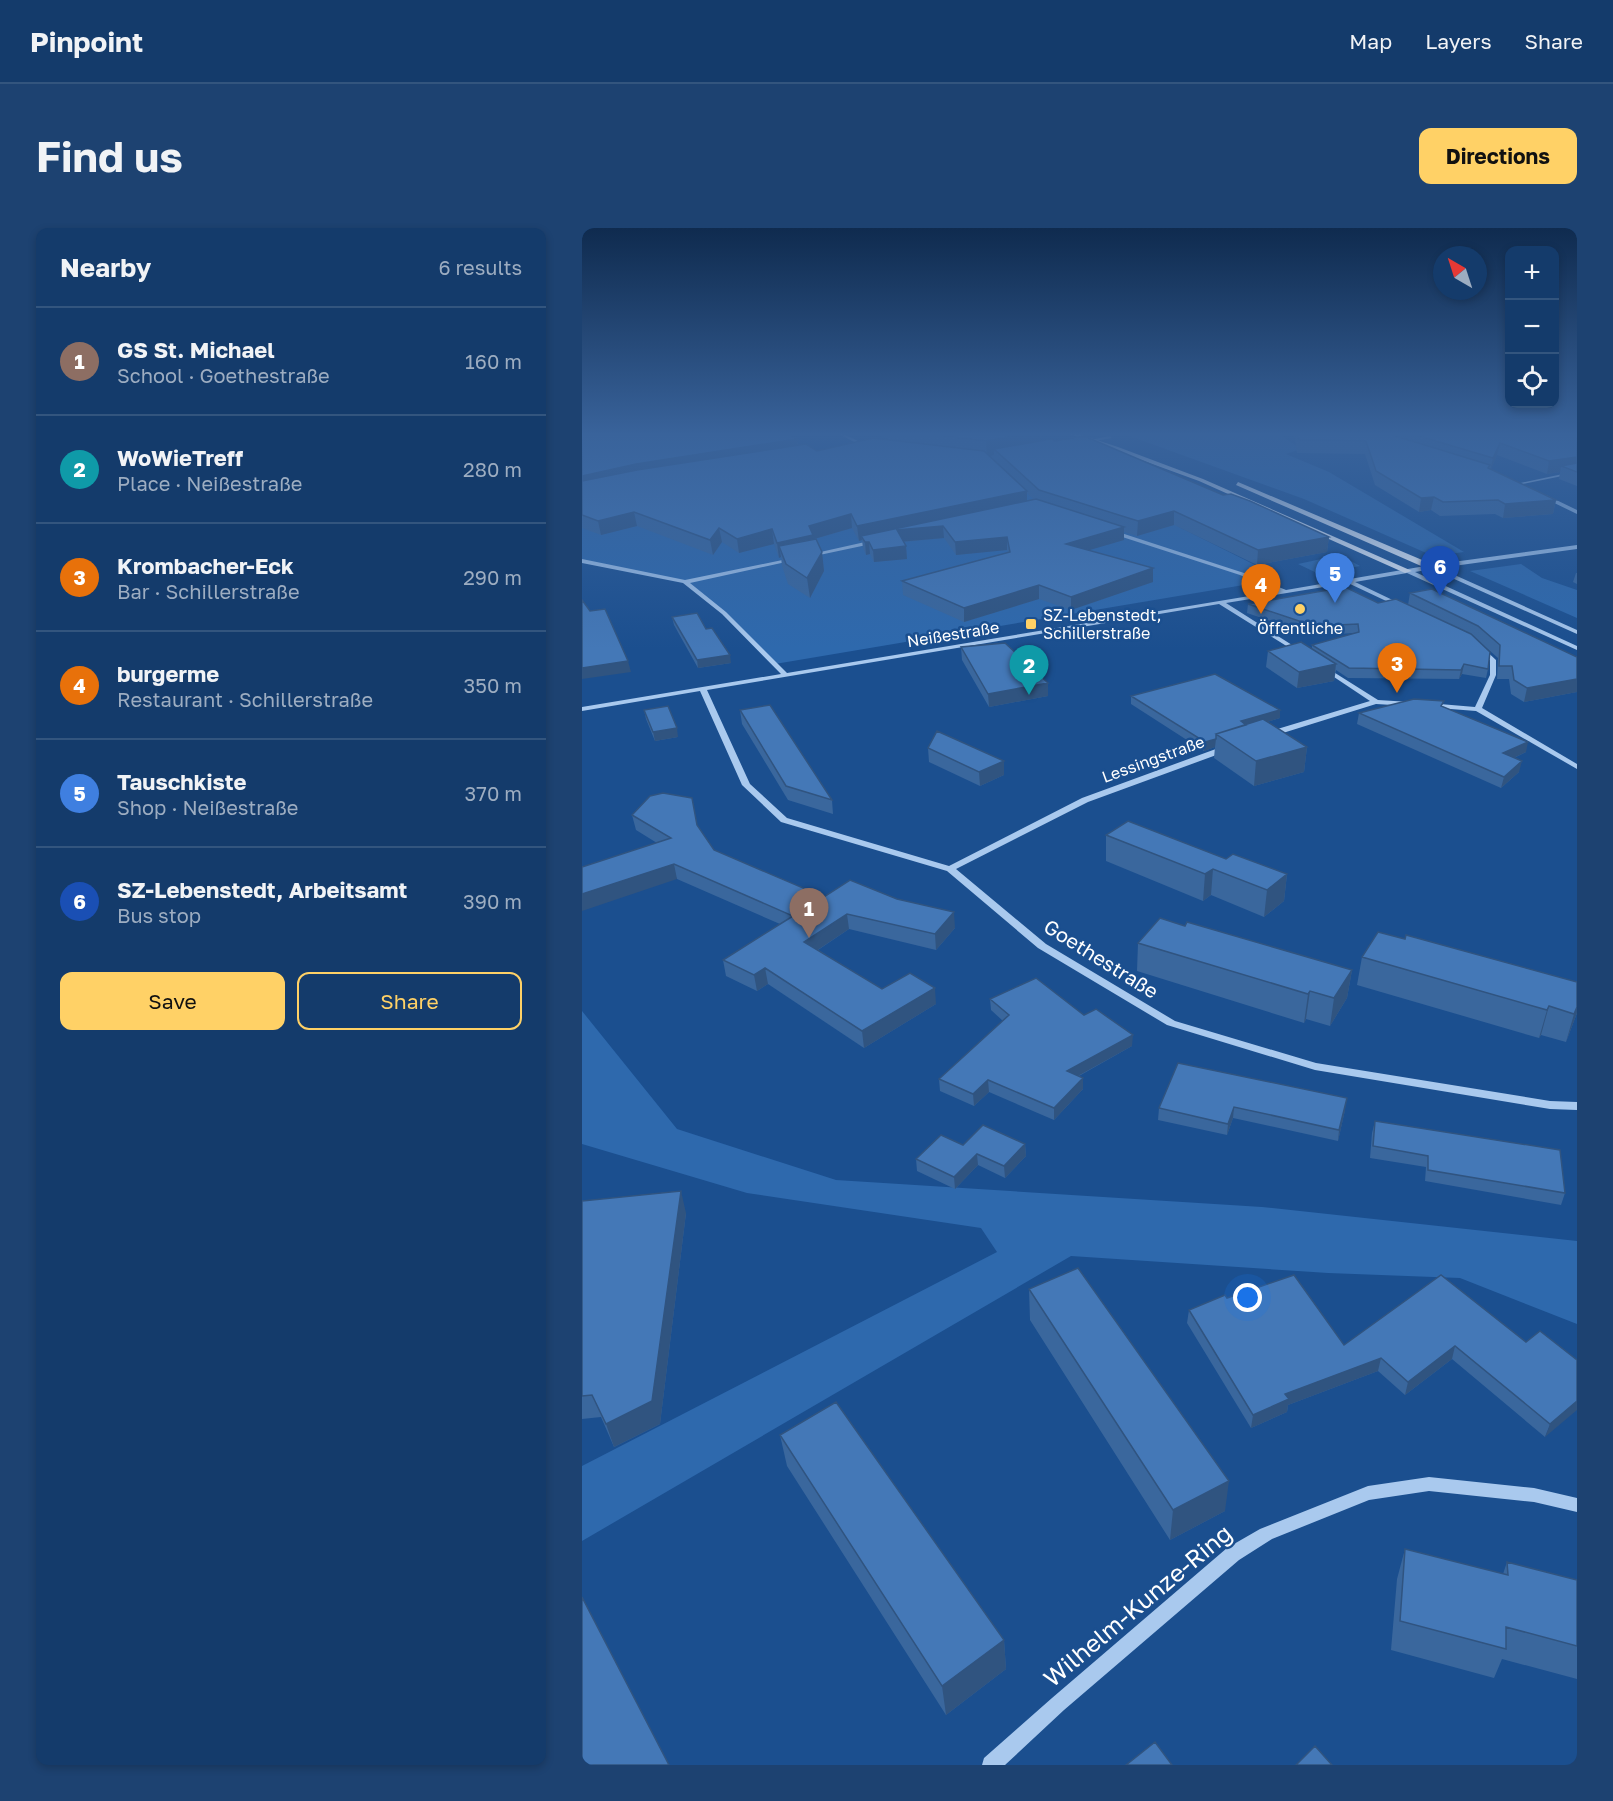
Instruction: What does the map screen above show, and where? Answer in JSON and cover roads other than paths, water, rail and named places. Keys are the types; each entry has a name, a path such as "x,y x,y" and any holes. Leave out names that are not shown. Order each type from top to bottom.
{"main road":[{"path":"1262,506 1408,571"},
{"path":"1289,506 1431,567"}],"street":[{"path":"1101,528 1242,574 1288,592"},
{"path":"582,561 685,582 879,541"},
{"name":"Neißestraße","path":"582,709 1431,567 1577,548"},
{"path":"1431,567 1577,632"},
{"path":"1408,571 1577,648"},
{"path":"1349,581 1410,611"},
{"path":"685,582 724,613 785,674"},
{"path":"1221,603 1305,656"},
{"path":"1472,641 1493,660 1493,675 1478,709"},
{"path":"1314,662 1376,702"},
{"name":"Goethestraße","path":"702,688 746,785 784,820 950,870 1042,946 1171,1023 1315,1066 1550,1105 1577,1106"},
{"path":"1257,738 1376,702 1478,709 1577,767"},
{"name":"Lessingstraße","path":"950,870 1084,800 1160,770 1238,744"},
{"name":"Wilhelm-Kunze-Ring","path":"991,1765 1058,1704 1233,1554 1266,1534 1368,1493 1429,1484 1534,1495 1577,1505"}],"place":[{"name":"SZ-Lebenstedt, Arbeitsamt","path":"1440,596"},
{"name":"Tauschkiste","path":"1335,603"},
{"name":"Öffentliche","path":"1300,609"},
{"name":"burgerme","path":"1261,614"},
{"name":"SZ-Lebenstedt, Schillerstraße","path":"1031,624"},
{"name":"Krombacher-Eck","path":"1397,693"},
{"name":"WoWieTreff","path":"1029,695"},
{"name":"GS St. Michael","path":"809,938"}]}
